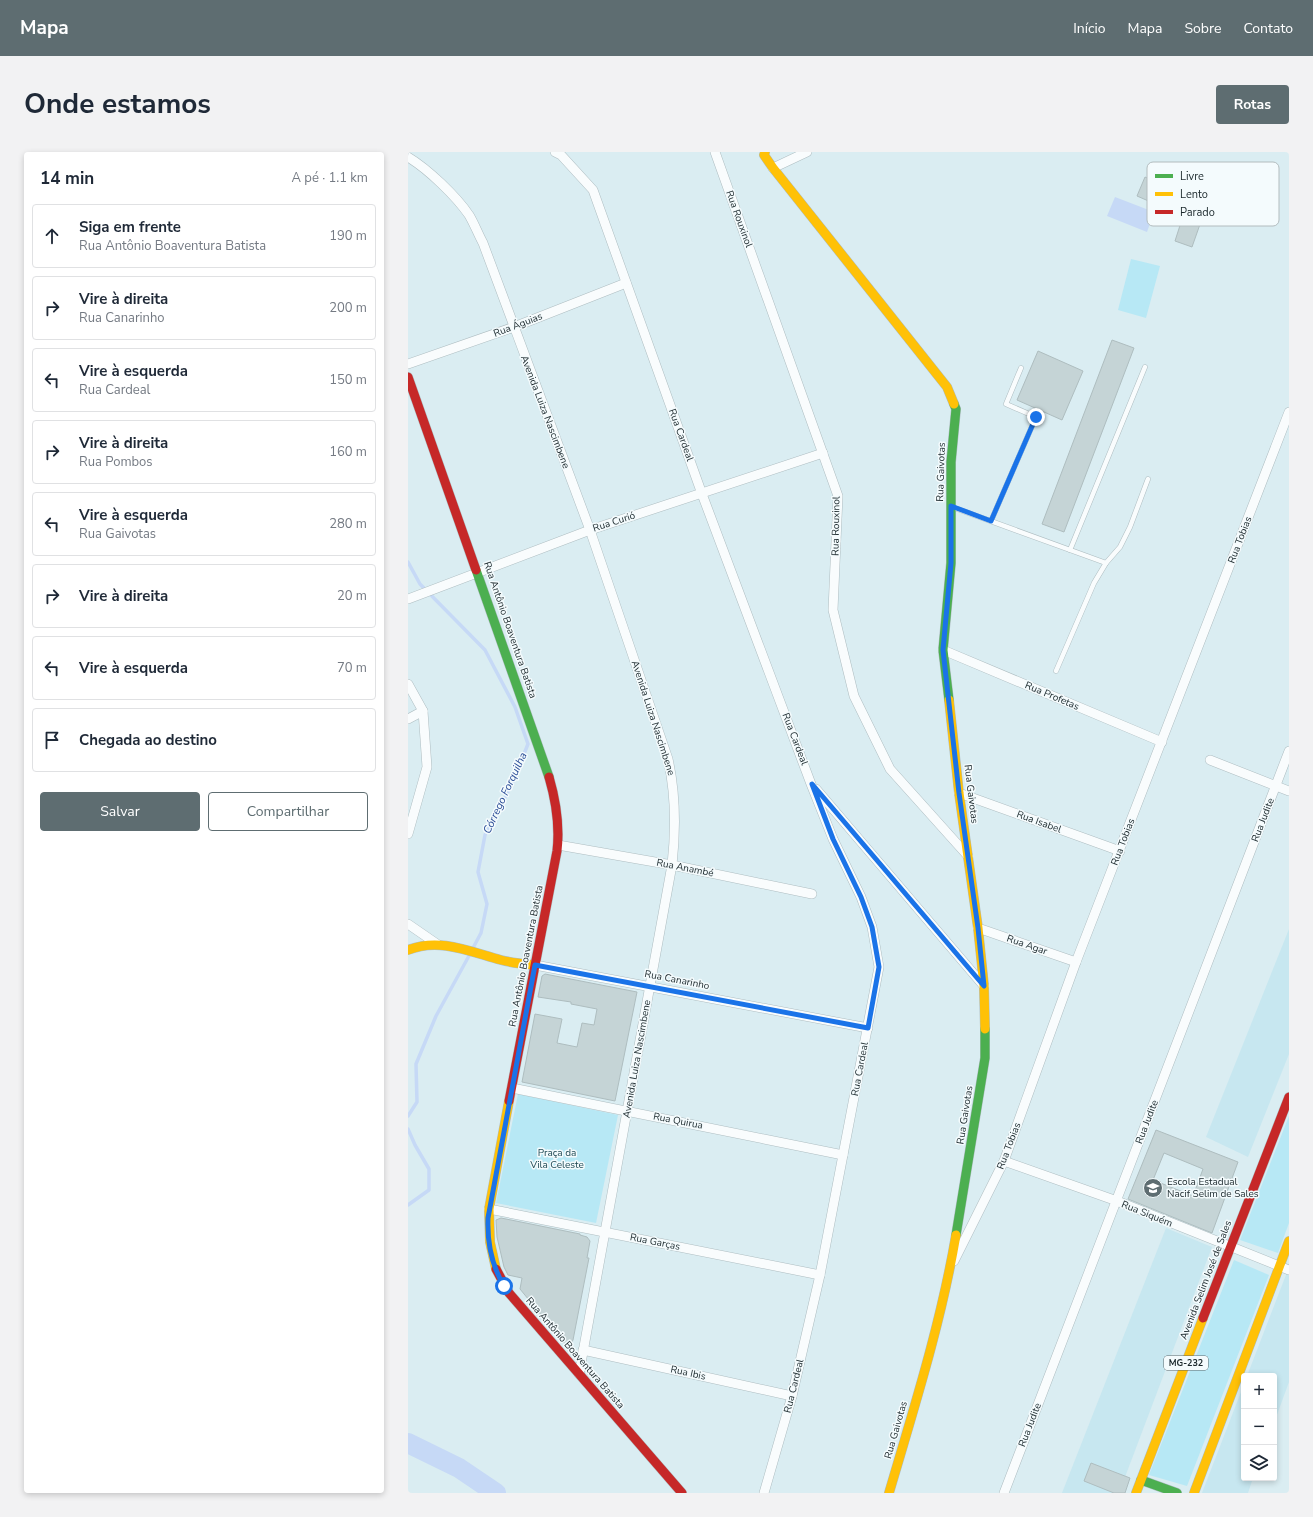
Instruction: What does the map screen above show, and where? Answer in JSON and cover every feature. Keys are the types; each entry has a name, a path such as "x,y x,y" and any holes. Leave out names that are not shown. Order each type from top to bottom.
{"street":[{"name":"Rua Cardeal","path":"555,152 561,155 593,190 702,494 833,839 861,897 872,927 879,967 820,1275 792,1396 764,1493"},
{"name":"Rua Rouxinol","path":"715,152 838,496 833,610 854,696 890,769 968,856"},
{"path":"773,168 807,152"},
{"name":"Rua Gaivotas","path":"764,153 773,168 948,387 956,409 951,462 951,563 943,650 959,793 978,928 984,986 985,1058 950,1270 930,1351 889,1493"},
{"name":"Avenida Luiza Nascimbene","path":"408,157 416,162 446,189 468,215 483,243 590,530 668,759 674,790 675,832 672,865 579,1374"},
{"name":"Rua Águias","path":"408,364 514,327 626,283"},
{"name":"Rua Antônio Boaventura Batista","path":"408,377 548,774 555,798 558,819 558,845 489,1209 488,1226 490,1248 499,1278 518,1303 682,1493"},
{"name":"Rua Tobias","path":"950,1270 1004,1161 1076,962 1289,412"},
{"name":"Rua Curió","path":"408,599 454,581 478,574 590,530 823,453"},
{"name":"Rua Profetas","path":"943,650 1162,742"},
{"path":"408,684 423,711 427,767 408,834"},
{"path":"408,720 423,711"},
{"name":"Rua Judite","path":"1004,1493 1289,751"},
{"path":"1210,760 1289,791"},
{"path":"812,784 984,986"},
{"name":"Rua Isabel","path":"959,793 1120,851"},
{"name":"Rua Anambé","path":"558,845 672,865 812,894"},
{"path":"408,924 437,944"},
{"name":"Rua Agar","path":"978,928 1076,962"},
{"name":"Rua Canarinho","path":"408,950 424,944 437,944 509,962 535,965 650,986 868,1028"},
{"name":"Rua Quirua","path":"512,1088 843,1155"},
{"name":"Avenida Selim José de Sales","path":"1136,1493 1289,1097"},
{"name":"Rua Siquém","path":"1004,1161 1117,1201 1289,1270"},
{"name":"Rua Garças","path":"489,1209 820,1275"},
{"path":"1194,1493 1289,1240"},
{"name":"Rua Ibis","path":"583,1350 792,1396"},
{"path":"1141,1480 1177,1493"}],"lane":[{"path":"1070,550 1145,367"},
{"path":"991,521 1036,417 1006,404 1021,368"},
{"path":"1056,671 1094,583 1106,563 1120,547 1130,527 1148,479"},
{"path":"951,506 1106,563"}],"shaded area":[{"path":"1115,197 1147,209 1147,226 1149,226 1147,232 1107,216"},
{"path":"1289,929 1289,1054 1248,1157 1206,1137"},
{"path":"1166,1228 1212,1247 1119,1493 1062,1493"},
{"path":"1289,1267 1289,1382 1277,1415 1277,1373 1248,1373"},
{"path":"1241,1392 1241,1481 1252,1481 1248,1493 1202,1493"}],"green space":[{"path":"1131,259 1160,266 1146,318 1118,310"},
{"name":"Praça da Vila Celeste","path":"518,1094 618,1115 596,1223 496,1203"},
{"path":"1289,1116 1289,1223 1278,1253 1240,1240"},
{"path":"1234,1260 1269,1275 1187,1486 1149,1475"}],"building":[{"path":"1145,177 1147,178 1147,200 1137,196"},
{"path":"1180,226 1199,226 1192,247 1175,241"},
{"path":"1112,340 1134,348 1064,532 1042,524"},
{"path":"1038,351 1083,371 1062,420 1017,400"},
{"path":"545,974 637,992 615,1101 522,1082 535,1014 562,1019 557,1043 577,1047 582,1023 594,1025 597,1009 571,1004 571,1002 538,997 542,976"},
{"name":"Escola Estadual Nacif Selim de Sales","path":"1156,1130 1238,1162 1212,1233 1128,1199","holes":["1164,1153 1203,1169 1193,1196 1153,1180"]},
{"path":"501,1218 580,1234 587,1237 590,1241 587,1258 589,1258 573,1340 570,1345 564,1343 520,1289 522,1278 508,1275 504,1267 497,1237 496,1220"},
{"path":"1091,1463 1130,1478 1125,1493 1114,1493 1084,1481"}],"waterway":[{"name":"Córrego Forquilha","path":"408,562 420,584 485,650 515,707 528,744 512,784 485,835 478,872 487,904 481,933 473,948"},
{"name":"Córrego Forquilha","path":"408,1116 417,1102 416,1064 436,1016 470,954"},
{"name":"Córrego Forquilha","path":"408,1129 415,1145 429,1169 429,1190 408,1205"},
{"path":"408,1443 459,1468 496,1493"}],"traffic: fast":[{"path":"949,700 943,650 951,563 951,462 956,409 954,404"},
{"path":"476,570 549,777"},
{"path":"956,1235 985,1058 985,1029"},
{"path":"1141,1480 1177,1493"}],"traffic: slow":[{"path":"765,152 764,155 773,168 947,387 954,404"},
{"path":"949,700 959,793 978,928 984,986 985,1029"},
{"path":"408,950 420,946 443,945 505,961 535,965"},
{"path":"496,1269 490,1242 489,1209 509,1101"},
{"path":"889,1493 935,1333 956,1235"},
{"path":"1194,1493 1289,1241"},
{"path":"1136,1493 1203,1318"}],"traffic: jam":[{"path":"408,377 476,570"},
{"path":"509,1101 557,851 557,813 549,777"},
{"path":"1203,1318 1289,1097"},
{"path":"496,1269 509,1293 682,1493"}],"place":[{"name":"Escola Estadual Nacif Selim de Sales","path":"1153,1188"}],"route":[{"path":"504,1286 499,1278 492,1258 488,1218 535,965 868,1028 879,967 872,927 861,897 833,839 812,784 984,986 978,928 959,793 943,650 951,563 951,506 991,521 1036,417"}]}
